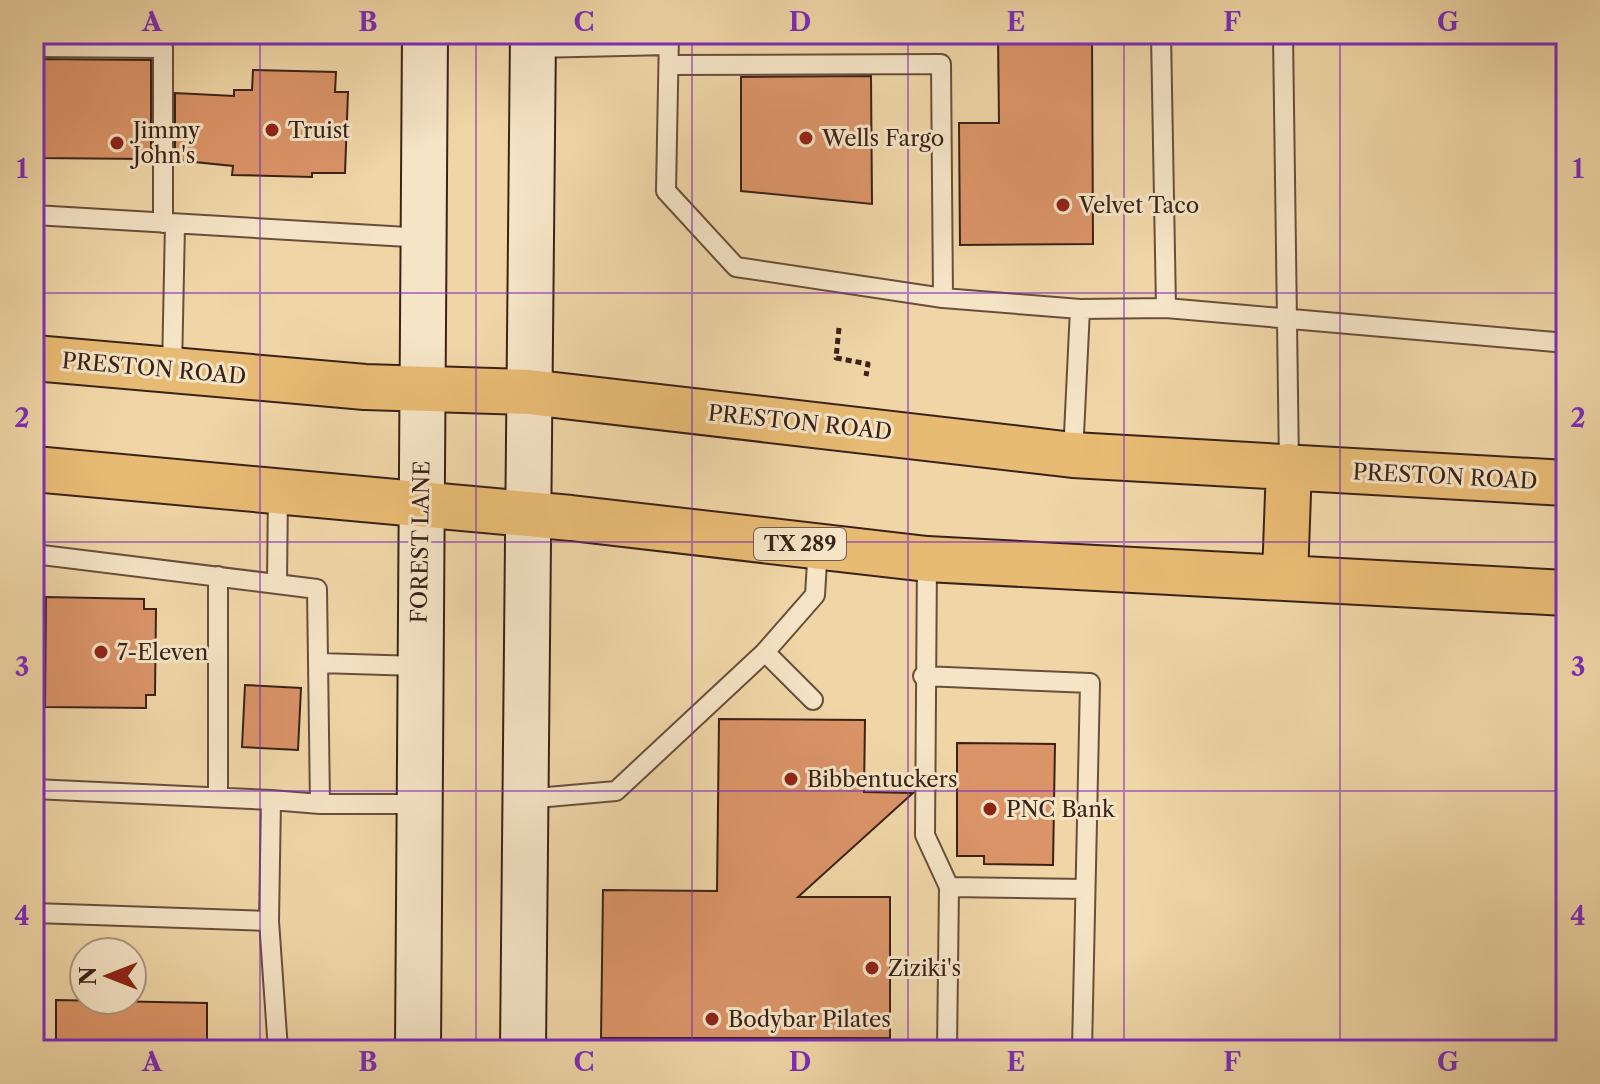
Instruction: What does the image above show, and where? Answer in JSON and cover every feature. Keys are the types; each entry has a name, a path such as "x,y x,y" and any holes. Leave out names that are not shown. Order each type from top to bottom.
{"main road":[{"name":"FOREST LANE","path":"418,1050 418,666 425,390 425,34"},
{"path":"523,1050 533,41"},
{"name":"PRESTON ROAD","path":"34,358 425,390 529,392 1073,455 1566,483"},
{"path":"1285,577 1289,466"},
{"name":"TX 289","path":"34,469 527,514 927,559 1074,570 1285,577 1566,593"}],"lane":[{"path":"1161,34 1166,308"},
{"path":"1283,34 1289,466"},
{"path":"533,41 669,40 666,191 736,267 943,298 1080,309 1166,308 1566,343"},
{"path":"34,47 163,48 172,369"},
{"path":"669,65 941,64 943,298"},
{"path":"34,215 425,238"},
{"path":"1073,455 1080,309"},
{"path":"277,584 278,490"},
{"path":"525,799 616,791 765,652 815,595 818,546"},
{"path":"34,554 317,589 320,804"},
{"path":"927,559 923,676 925,835 949,887 947,1050"},
{"path":"218,576 218,797"},
{"path":"765,652 813,700"},
{"path":"319,663 418,666"},
{"path":"923,676 1090,683 1082,1050"},
{"path":"34,789 320,804 419,804"},
{"path":"271,800 269,921 278,1050"},
{"path":"949,887 1085,889"},
{"path":"34,913 269,921"}],"path":[{"path":"839,328 836,358 868,364 866,376"}],"building":[{"path":"998,34 1092,34 1093,244 960,245 959,123 999,123"},
{"path":"34,59 151,60 151,159 34,158"},
{"name":"Truist","path":"253,70 336,72 335,92 348,92 345,173 312,173 312,177 232,175 233,166 175,160 175,93 234,96 234,90 252,90"},
{"name":"Wells Fargo","path":"871,76 872,204 741,191 741,77"},
{"name":"7-Eleven","path":"46,597 144,599 144,609 156,609 155,695 146,695 146,708 45,707"},
{"name":"7-Eleven","path":"245,685 301,688 298,750 242,747"},
{"path":"719,719 865,720 864,792 913,793 798,897 890,897 890,1038 601,1038 603,890 717,891"},
{"name":"PNC Bank","path":"957,743 1055,744 1053,865 984,864 984,856 957,856"},
{"path":"56,1000 68,1000 68,1016 148,1016 148,1002 207,1003 207,1050 56,1050"}],"place":[{"name":"Truist","path":"272,130"},
{"name":"Wells Fargo","path":"806,138"},
{"name":"Jimmy John's","path":"117,143"},
{"name":"Velvet Taco","path":"1063,205"},
{"name":"7-Eleven","path":"101,652"},
{"name":"Bibbentuckers","path":"791,779"},
{"name":"PNC Bank","path":"990,809"},
{"name":"Ziziki's","path":"872,968"},
{"name":"Bodybar Pilates","path":"712,1019"}]}
